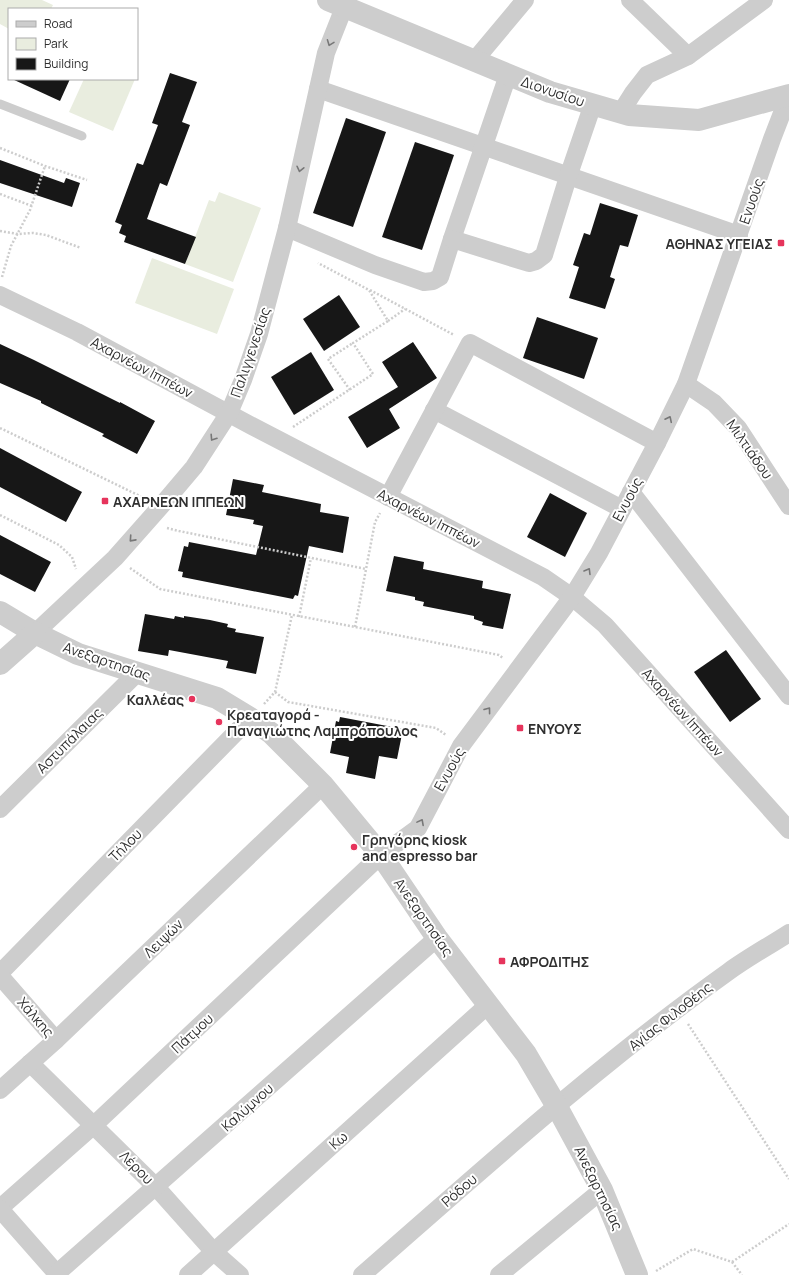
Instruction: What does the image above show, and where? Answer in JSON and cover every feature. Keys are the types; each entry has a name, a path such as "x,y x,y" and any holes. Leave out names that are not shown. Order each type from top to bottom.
{"street":[{"path":"474,61 525,0"},
{"path":"630,0 688,56"},
{"path":"621,112 647,75 688,56 764,0"},
{"name":"Διονυσίου","path":"340,2 474,61 550,92 629,115 699,120 789,95"},
{"name":"Παλιγγενεσίας","path":"35,633 115,558 156,512 194,467 229,413 243,380 259,334 287,228 326,53 340,2"},
{"path":"287,228 375,265 424,282 433,281 440,277 508,75"},
{"path":"318,89 568,177 739,235"},
{"name":"Ενυούς","path":"381,855 418,828 461,746 572,598 599,553 657,443 686,384 789,95"},
{"path":"452,239 529,263 536,261 544,255 568,177 593,104"},
{"name":"Αχαρνέων Ιππέων","path":"1,287 77,332 388,497 543,577 605,625 789,830"},
{"path":"388,497 470,343 657,443"},
{"name":"Μιλτιάδου","path":"686,384 714,403 738,428 789,506"},
{"path":"434,410 622,509"},
{"path":"631,492 789,696"},
{"name":"Ανεξαρτησίας","path":"0,612 35,633 78,654 217,698 271,733 323,784 381,855 437,938 526,1054 556,1105 646,1273"},
{"path":"0,664 35,633"},
{"name":"Αστυπάλαιας","path":"0,809 138,672"},
{"name":"Τήλου","path":"0,974 250,718"},
{"name":"Λειψών","path":"0,1090 56,1040 323,784"},
{"name":"Πάτμου","path":"0,1209 94,1124 381,855"},
{"name":"Αγίας Φιλοθέης","path":"556,1105 729,971 789,933"},
{"name":"Καλύμνου","path":"57,1275 437,938"},
{"name":"Χάλκης","path":"0,974 56,1040"},
{"name":"Κω","path":"188,1275 488,1004"},
{"name":"Λέρου","path":"30,1063 94,1124 156,1187 214,1252 240,1275"},
{"name":"Ρόδου","path":"362,1275 556,1105"},
{"path":"499,1275 602,1190"},
{"path":"0,1209 57,1275"}],"lane":[{"path":"0,104 82,136"}],"path":[{"path":"0,148 45,166 87,180"},
{"path":"1,287 11,246 32,206 45,166"},
{"path":"0,194 32,206"},
{"path":"0,231 18,234 33,233 46,235 81,248"},
{"path":"315,262 470,343"},
{"path":"369,290 388,321"},
{"path":"350,390 328,360 405,309"},
{"path":"276,438 373,374 353,343"},
{"path":"0,428 156,512 167,528 179,532 366,569"},
{"path":"355,627 375,522 388,497"},
{"path":"0,515 59,545 72,557 83,588"},
{"path":"115,558 160,589 499,655 518,670"},
{"path":"300,616 311,558"},
{"path":"250,718 275,692 292,615"},
{"path":"275,692 288,702 436,728 461,746"},
{"path":"678,1009 789,1179"},
{"path":"732,1262 789,1224"},
{"path":"646,1273 693,1249 732,1262 742,1275"}],"green space":[{"path":"0,0 42,0 53,5 52,8 8,8 8,28 0,24"},
{"path":"84,80 135,80 113,131 69,112"},
{"path":"219,192 261,208 233,282 185,264 209,200 215,202"},
{"path":"152,258 234,289 217,334 135,303"}],"building":[{"path":"170,73 197,82 182,122 190,125 167,186 160,183 147,219 196,237 185,264 124,242 126,236 119,233 122,225 115,222 137,163 143,165 158,125 152,123"},
{"path":"14,80 70,80 60,101"},
{"path":"346,118 386,132 353,227 313,213"},
{"path":"415,142 454,155 422,250 382,237"},
{"path":"0,160 64,183 66,178 80,183 72,207 0,183"},
{"path":"600,203 638,215 628,247 620,245 610,277 615,279 605,309 569,298 579,267 573,265 584,233 590,235"},
{"path":"339,295 360,327 324,351 303,319"},
{"path":"537,317 598,338 584,379 523,358"},
{"path":"413,342 437,378 389,409 400,428 367,448 348,417 398,387 382,362"},
{"path":"0,344 120,402 155,421 137,454 102,436 104,434 41,403 41,401 0,383"},
{"path":"311,352 334,390 294,415 271,377"},
{"path":"0,448 82,492 66,522 0,487"},
{"path":"233,479 264,485 262,492 321,504 320,512 349,517 343,553 309,546 298,596 295,595 293,599 182,577 183,572 178,571 184,546 188,547 189,542 256,555 263,526 253,524 254,520 226,515"},
{"path":"550,493 587,513 565,557 527,537"},
{"path":"0,535 51,562 35,592 0,574"},
{"path":"394,556 424,562 423,569 483,581 482,588 511,594 503,629 482,625 483,622 474,619 474,616 423,606 424,602 415,600 415,597 386,591"},
{"path":"145,614 174,619 175,616 184,618 184,616 210,620 228,624 227,627 236,629 235,632 264,637 256,674 226,668 228,661 169,650 168,656 138,651"},
{"path":"726,650 761,699 730,722 694,672"},
{"path":"340,717 403,729 397,759 379,756 375,779 346,773 349,757 330,753 336,721 339,722"}],"place":[{"name":"ΑΘΗΝΑΣ ΥΓΕΙΑΣ","path":"781,243"},
{"name":"ΑΧΑΡΝΕΩΝ ΙΠΠΕΩΝ","path":"105,501"},
{"name":"Καλλέας","path":"192,699"},
{"name":"Κρεαταγορά - Παναγιώτης Λαμπρόπουλος","path":"219,722"},
{"name":"ΕΝΥΟΥΣ","path":"520,728"},
{"name":"Γρηγόρης kiosk and espresso bar","path":"354,847"},
{"name":"ΑΦΡΟΔΙΤΗΣ","path":"502,961"}]}
